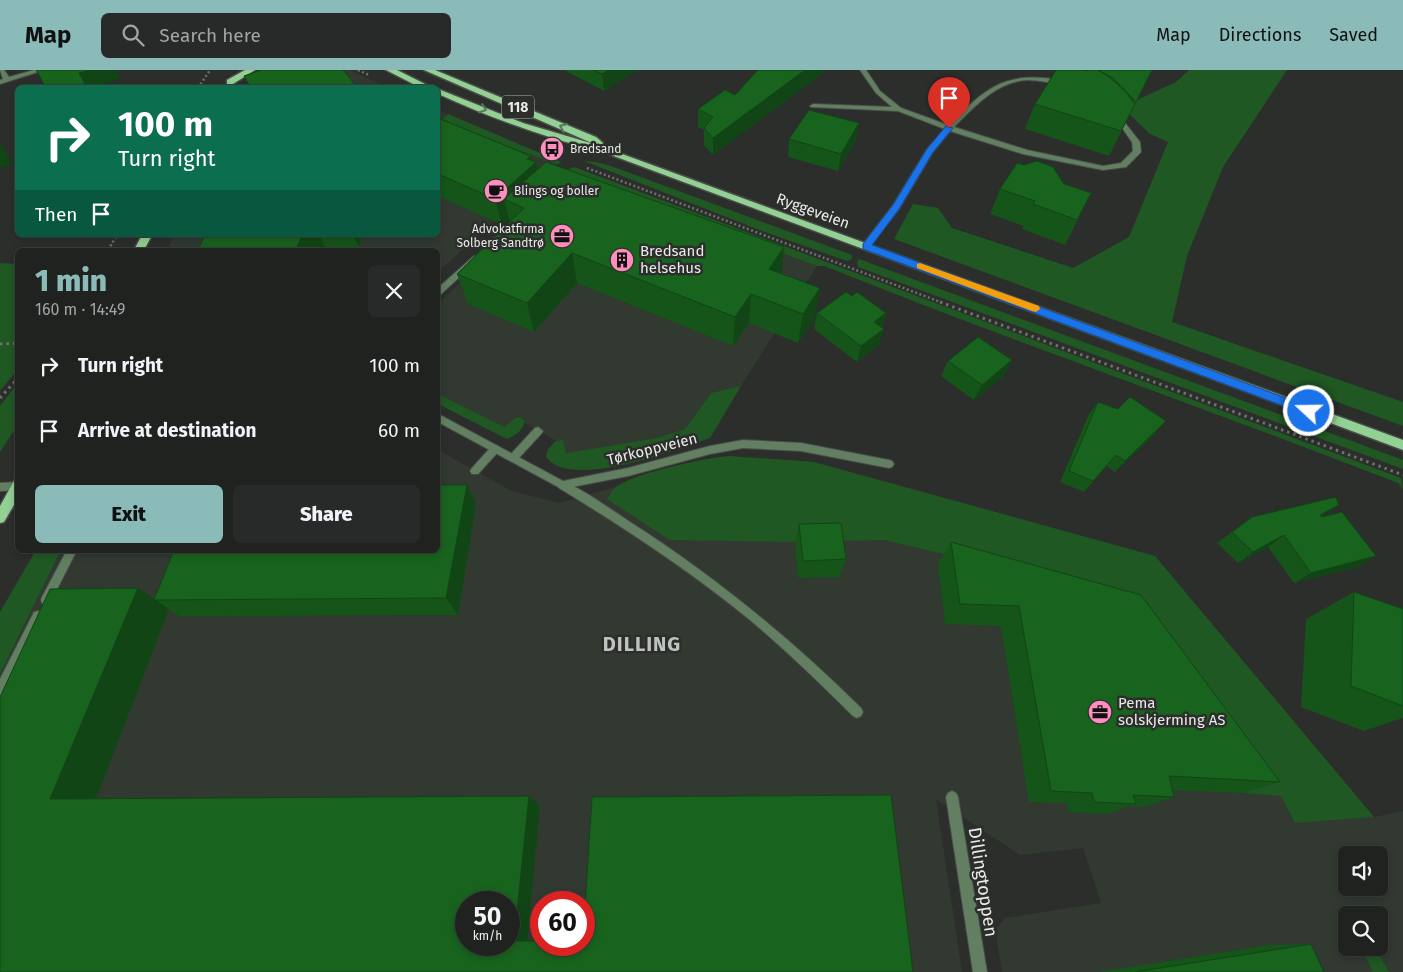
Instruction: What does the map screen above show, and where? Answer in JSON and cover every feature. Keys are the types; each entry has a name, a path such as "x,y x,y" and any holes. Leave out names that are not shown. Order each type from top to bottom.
{"main road":[{"path":"228,85 232,70"},
{"path":"228,85 252,70"},
{"path":"390,70 422,85"},
{"name":"Ryggeveien","path":"428,70 593,139 606,150"},
{"name":"Ryggeveien","path":"440,93 577,144 606,150 1403,446"},
{"path":"0,518 15,490"}],"street":[{"path":"1,70 3,81 41,70"},
{"path":"863,70 878,92 899,109 949,128 1026,152 1075,164 1103,168 1123,164 1136,152 1136,142 1108,106"},
{"path":"866,246 896,207 930,151 949,128 982,96 1009,81 1028,78 1054,80 1074,85"},
{"path":"813,106 899,109"},
{"path":"440,290 481,252"},
{"path":"440,419 562,485 628,524 725,593 814,668 857,712"},
{"path":"513,458 538,430"},
{"name":"Tørkoppveien","path":"562,485 628,472 710,450 743,444 801,447 889,464"},
{"path":"474,471 495,449"},
{"path":"0,487 15,486"},
{"path":"0,691 70,553"},
{"name":"Dillingtoppen","path":"952,797 980,972"}],"path":[{"path":"200,85 210,70"},
{"path":"586,168 1119,370 1403,474"},
{"path":"109,248 116,237"},
{"path":"0,344 15,343"},
{"path":"0,398 15,381"}],"shaded area":[{"path":"277,70 349,70 382,85 255,85"},
{"path":"440,111 561,162 440,270 440,248 168,248 173,237 440,237"},
{"path":"565,180 739,237 817,266 741,386 711,393 685,429 657,438 566,453 563,440 556,441 525,423 525,421 515,418 506,427 440,395 440,302"},
{"path":"440,451 512,491 559,503 616,487 635,478 704,459 728,456 814,462 1155,556 1374,817 1403,811 1403,972 1002,972 997,942 997,928 1005,918 1101,903 1083,848 1020,855 936,799 962,972 0,972 0,674 60,553 440,553"}],"green space":[{"path":"1189,70 1287,70 1223,167 1187,256 1172,322 1403,402 1403,426 894,239 913,204 938,208 952,228 1073,268 1129,237 1168,142 1150,134 1122,107 1176,82"},
{"path":"448,114 561,162 558,164 519,151 441,120"},
{"path":"584,161 611,166 852,255 852,259 847,261 762,231"},
{"path":"574,167 1401,478 1403,489 1398,483 967,322 824,266 817,266 561,172"},
{"path":"859,259 1403,460 1403,469 858,267 857,262"},
{"path":"0,263 15,264 15,372 0,391"},
{"path":"741,386 710,438 650,458 600,469 578,470 559,466 546,457 548,449 556,441 563,440 566,453 657,438 685,429 711,393"},
{"path":"15,387 15,429 0,452 0,406"},
{"path":"440,395 505,427 515,418 520,417 525,421 522,427 514,436 507,439 440,405"},
{"path":"728,456 814,462 1155,556 1374,817 1295,823 1281,796 1244,793 1116,615 953,556 884,540 795,542 670,540 607,499 616,487 639,476 687,463"},
{"path":"34,553 60,553 0,674 0,612"},
{"path":"1365,956 1380,956 1389,972 1373,972"}],"building":[{"path":"36,70 89,70 79,73 85,85 44,85"},
{"path":"261,70 343,70 355,85 249,85 244,76"},
{"path":"593,70 609,70 602,74"},
{"path":"758,70 805,70 713,138 704,128 713,117 698,109 725,90 735,95"},
{"path":"1056,70 1098,70 1125,91 1135,104 1121,131 1035,104"},
{"path":"1098,70 1152,70 1136,102 1113,78"},
{"path":"809,110 859,123 841,154 789,139"},
{"path":"440,119 531,156 527,159 536,162 495,199 440,175"},
{"path":"1037,161 1053,167 1064,184 1091,193 1077,220 1033,204 1035,201 1000,189 1017,163 1024,165"},
{"path":"546,162 784,247 769,269 820,288 803,314 751,294 735,317 572,253 527,303 457,274 524,208 504,199"},
{"path":"204,237 301,237 297,248 199,248"},
{"path":"846,292 852,296 857,292 886,313 874,322 884,329 861,346 817,313"},
{"path":"978,337 1012,360 982,385 948,361"},
{"path":"1130,397 1166,421 1125,461 1116,455 1093,481 1069,471 1098,402 1118,409"},
{"path":"440,485 467,485 446,598 154,600 173,553 440,553"},
{"path":"1336,497 1339,505 1320,515 1322,517 1342,512 1376,556 1311,573 1284,535 1253,552 1232,532 1252,517"},
{"path":"841,523 846,559 803,561 799,524"},
{"name":"Pema solskjerming AS","path":"951,542 1141,595 1280,782 1169,776 1174,797 1133,795 1136,804 1094,802 1092,793 1051,791 1019,606 960,604"},
{"path":"138,588 50,799 529,796 519,891 455,891 455,956 520,956 520,941 530,941 530,956 595,956 595,891 586,891 592,797 891,795 913,972 0,972 0,697 50,589"},
{"path":"1354,592 1403,609 1403,706 1351,686"},
{"path":"1311,944 1324,972 1135,972"}],"slow traffic":[{"path":"920,266 1036,309"}],"place":[{"name":"Bredsand","path":"552,149"},
{"name":"Blings og boller","path":"496,191"},
{"name":"Advokatfirma Solberg Sandtrø","path":"562,236"},
{"name":"Bredsand helsehus","path":"622,260"},
{"name":"Pema solskjerming AS","path":"1100,712"}],"district":[{"name":"DILLING","path":"642,644"}],"route":[{"path":"949,128 930,151 896,207 866,246 1309,411"}]}
